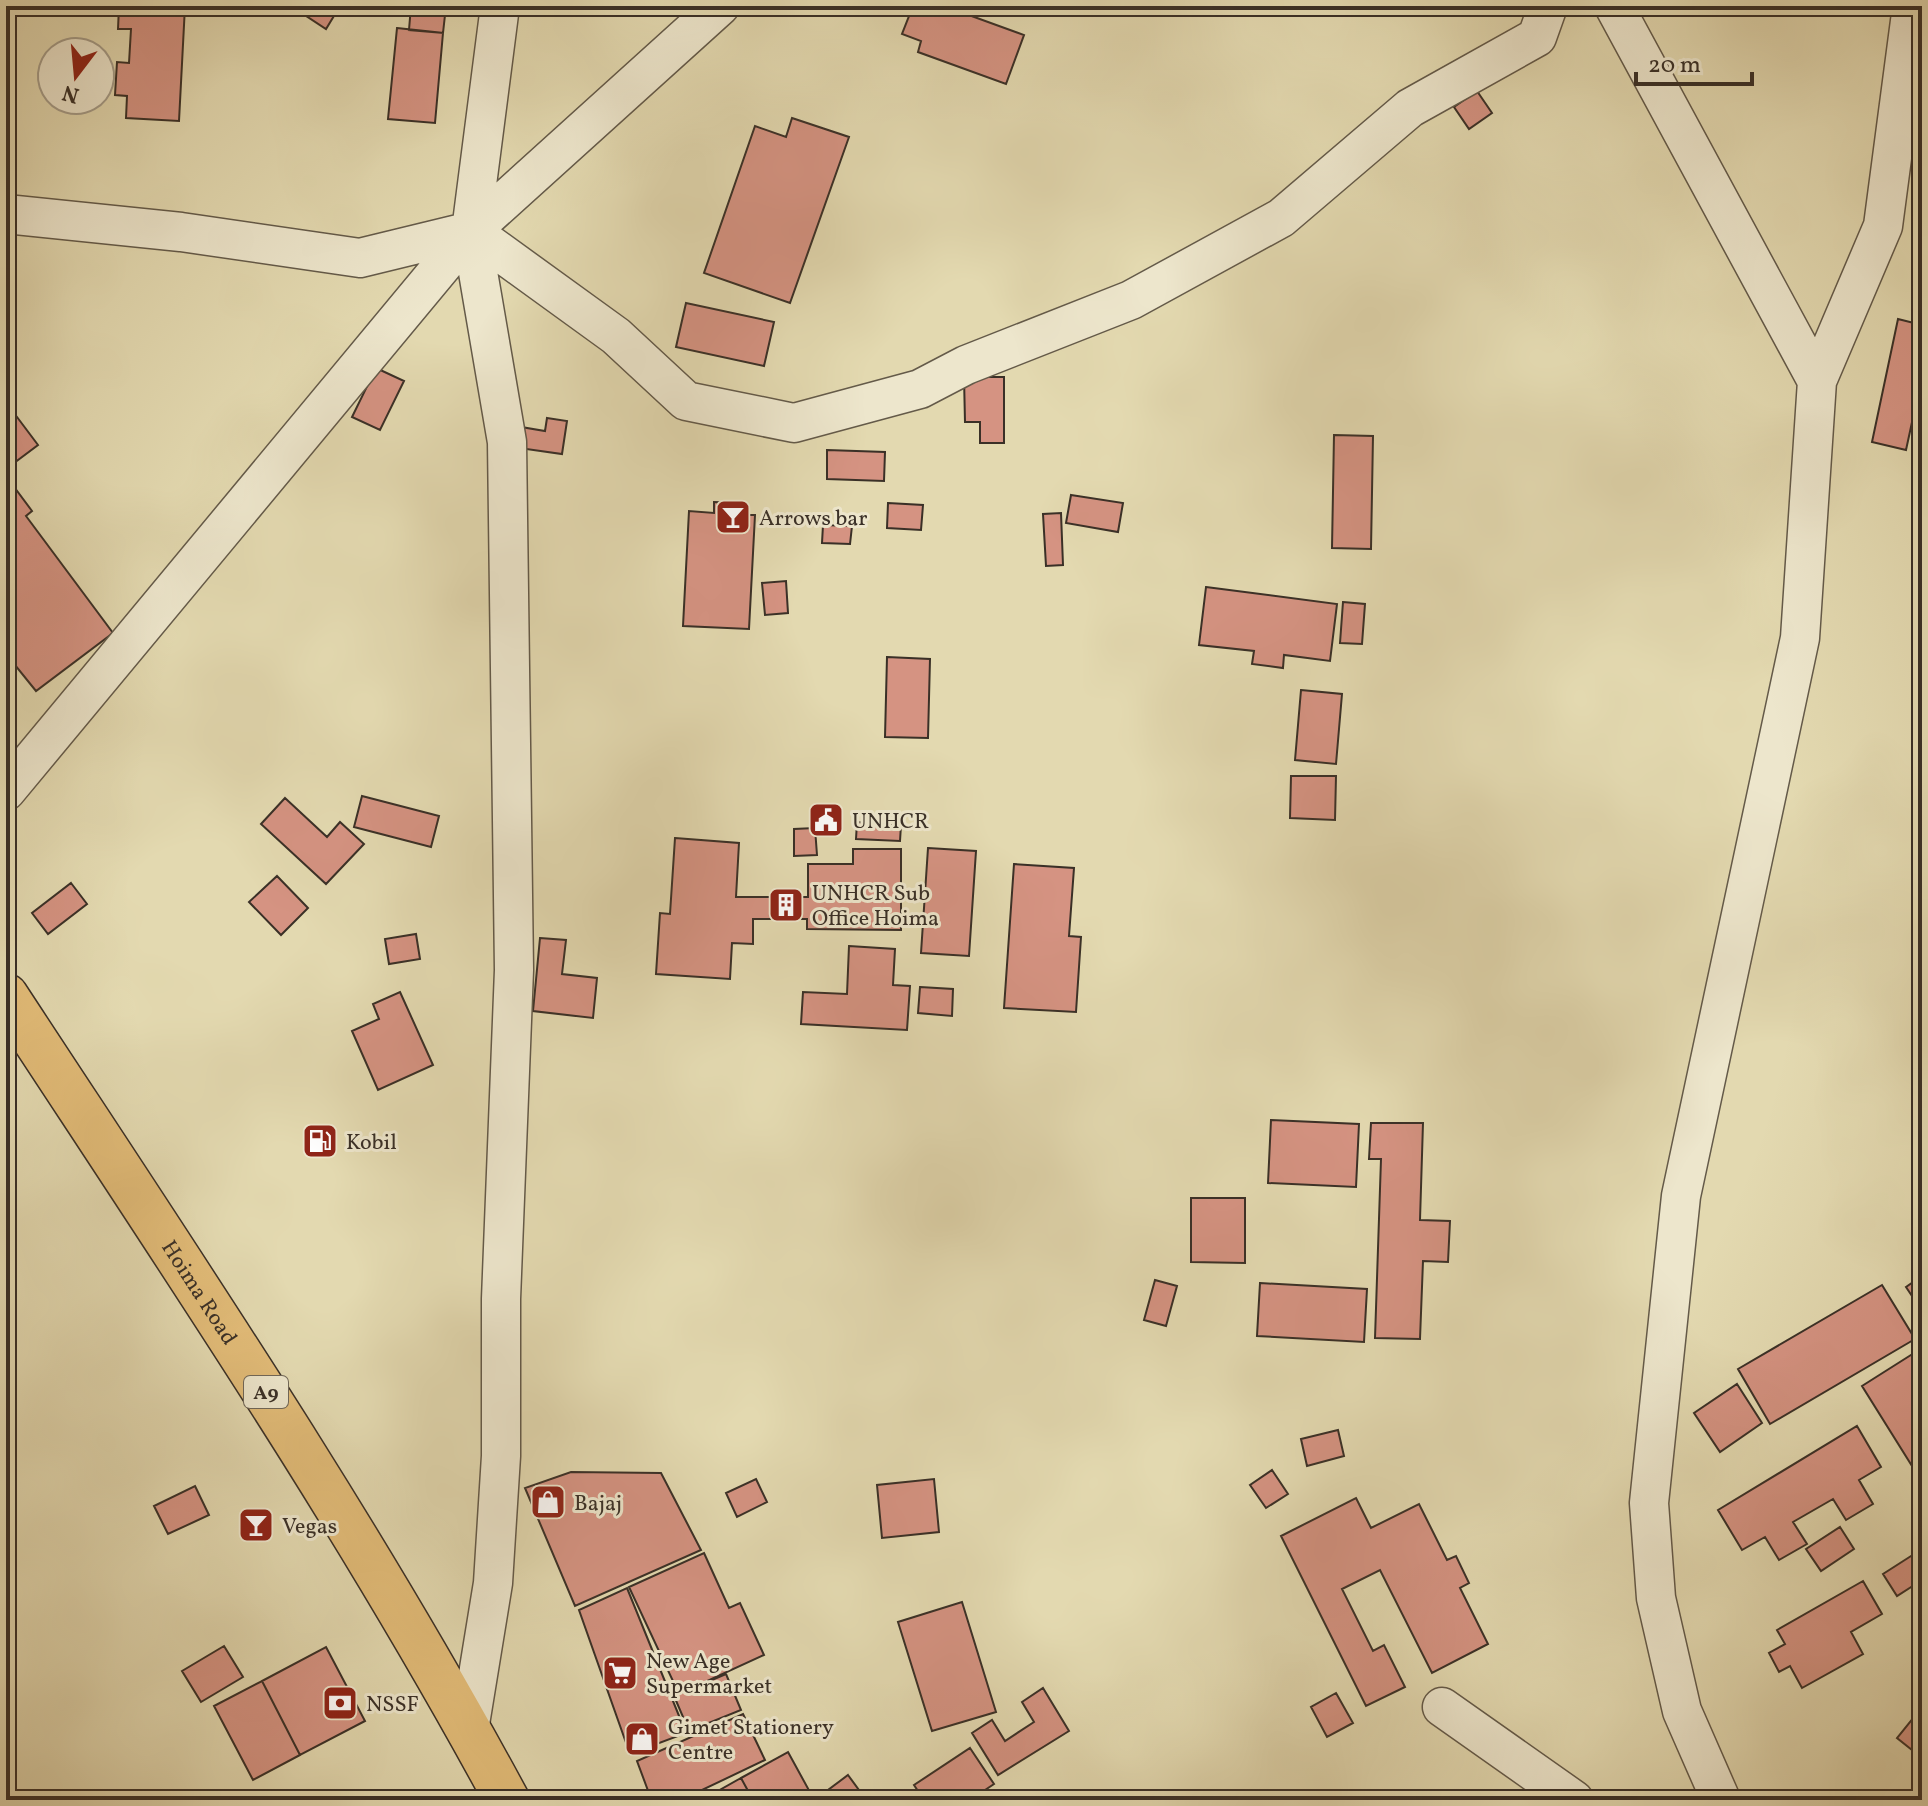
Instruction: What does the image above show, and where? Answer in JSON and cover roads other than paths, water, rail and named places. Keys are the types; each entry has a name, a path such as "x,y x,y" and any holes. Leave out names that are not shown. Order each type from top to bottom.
{"main road":[{"name":"Hoima Road","path":"6,996 265,1391 469,1730 507,1800"}],"street":[{"path":"469,1730 493,1583 501,1456 501,1299 514,970 507,442 471,231 500,6"},
{"path":"6,791 471,231 720,6"},
{"path":"6,214 181,232 360,258 471,231 616,336 686,401 794,423 920,389 966,365 1131,300 1281,218 1410,108 1537,37 1548,6"},
{"path":"1614,6 1817,381"},
{"path":"1721,1800 1682,1711 1656,1598 1649,1503 1681,1196 1800,638 1817,381 1883,226 1912,6"},
{"path":"1442,1707 1574,1800"}],"place":[{"name":"Arrows bar","path":"733,517"},
{"name":"UNHCR","path":"826,820"},
{"name":"UNHCR Sub Office Hoima","path":"786,905"},
{"name":"Kobil","path":"320,1141"},
{"name":"Bajaj","path":"548,1502"},
{"name":"Vegas","path":"256,1525"},
{"name":"New Age Supermarket","path":"620,1673"},
{"name":"NSSF","path":"340,1703"},
{"name":"Gimet Stationery Centre","path":"642,1739"}]}
